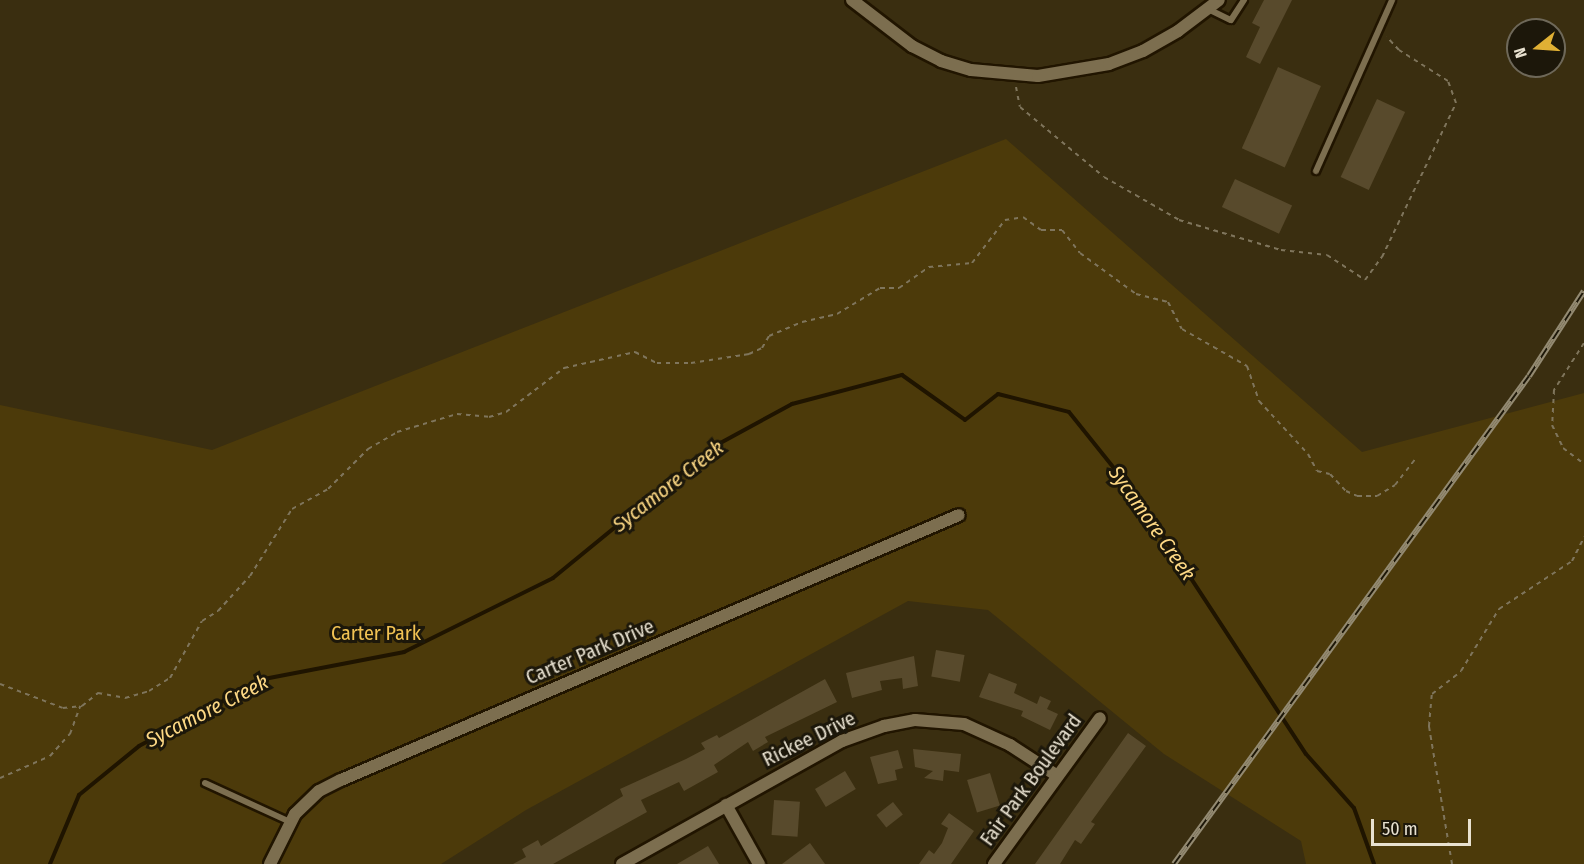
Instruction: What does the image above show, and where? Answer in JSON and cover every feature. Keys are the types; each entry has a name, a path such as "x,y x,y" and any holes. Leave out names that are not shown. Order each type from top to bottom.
{"street":[{"path":"852,0 903,40 941,60 971,70 1014,75 1074,73 1109,64 1169,36 1219,0"},
{"name":"Carter Park Drive","path":"270,864 305,801 340,780 959,515"},
{"name":"Fair Park Boulevard","path":"994,864 1056,775 1100,718"},
{"name":"Rickee Drive","path":"622,864 842,741 915,720 964,724 1010,745 1056,775"},
{"path":"726,806 759,864"}],"lane":[{"path":"1208,9 1231,20 1244,0"},
{"path":"1316,171 1392,0"},
{"path":"205,783 291,823"}],"path":[{"path":"1014,75 1020,107 1104,177 1179,220 1281,250 1327,255 1365,280 1382,257 1456,103 1448,81 1399,50 1380,28"},
{"path":"0,684 63,708 80,706 98,693 125,698 149,691 170,678 201,621 218,611 250,576 292,510 328,489 368,449 397,432 457,414 489,417 506,412 564,368 635,352 657,363 691,363 749,354 762,348 769,336 802,322 837,314 880,288 898,288 929,267 972,262 1005,220 1023,217 1041,230 1062,230 1080,253 1136,294 1168,302 1182,329 1247,366 1259,401 1308,454 1317,471 1330,474 1346,491 1357,496 1377,496 1395,485 1415,459"},
{"path":"1584,343 1554,390 1552,425 1563,448 1584,464"},
{"path":"1452,864 1430,726 1432,694 1461,671 1499,609 1572,561 1584,537"},
{"path":"0,778 50,756 70,734 80,706"}],"green space":[{"name":"Carter Park","path":"1006,139 1362,452 1584,393 1584,864 1306,864 1301,841 1164,754 988,610 908,601 526,810 441,864 0,864 0,405 212,450"}],"building":[{"path":"1264,0 1292,0 1260,64 1246,57 1260,27 1252,23"},
{"path":"1278,67 1321,86 1285,167 1242,148"},
{"path":"1377,99 1405,112 1369,190 1341,177"},
{"path":"1235,179 1292,206 1279,234 1222,207"},
{"path":"936,650 965,655 960,682 931,677"},
{"path":"914,656 918,686 903,689 902,678 880,681 882,690 852,698 846,673"},
{"path":"989,673 1017,684 1014,693 1037,704 1040,696 1051,701 1047,709 1058,714 1050,730 1021,716 1023,711 979,697"},
{"path":"825,679 837,702 765,737 768,742 753,751 748,742 714,765 718,772 684,791 679,782 641,800 647,812 553,864 513,864 526,857 522,849 538,840 541,846 623,796 620,789 705,749 701,743 717,735 719,738"},
{"path":"1128,733 1146,746 1091,822 1095,824 1081,844 1075,840 1060,864 1035,864"},
{"path":"913,749 961,754 959,772 944,770 943,781 924,778 933,771 915,767"},
{"path":"898,750 903,768 895,770 897,780 878,784 870,757"},
{"path":"845,771 856,789 826,807 815,789"},
{"path":"990,773 1000,806 977,813 967,780"},
{"path":"774,800 800,802 797,837 772,835"},
{"path":"893,802 903,815 886,828 876,815"},
{"path":"949,813 974,831 951,864 919,864 929,850 934,854 942,843 948,828 941,824"},
{"path":"810,843 825,864 782,864"},
{"path":"708,846 719,864 677,864"}],"waterway":[{"name":"Sycamore Creek","path":"50,864 79,795 139,746 264,679 404,652 553,578 713,447 792,404 902,375 965,420 998,394 1069,412 1141,502 1306,754 1354,808 1374,864"}],"railway":[{"path":"1174,864 1529,376 1584,291"}]}
